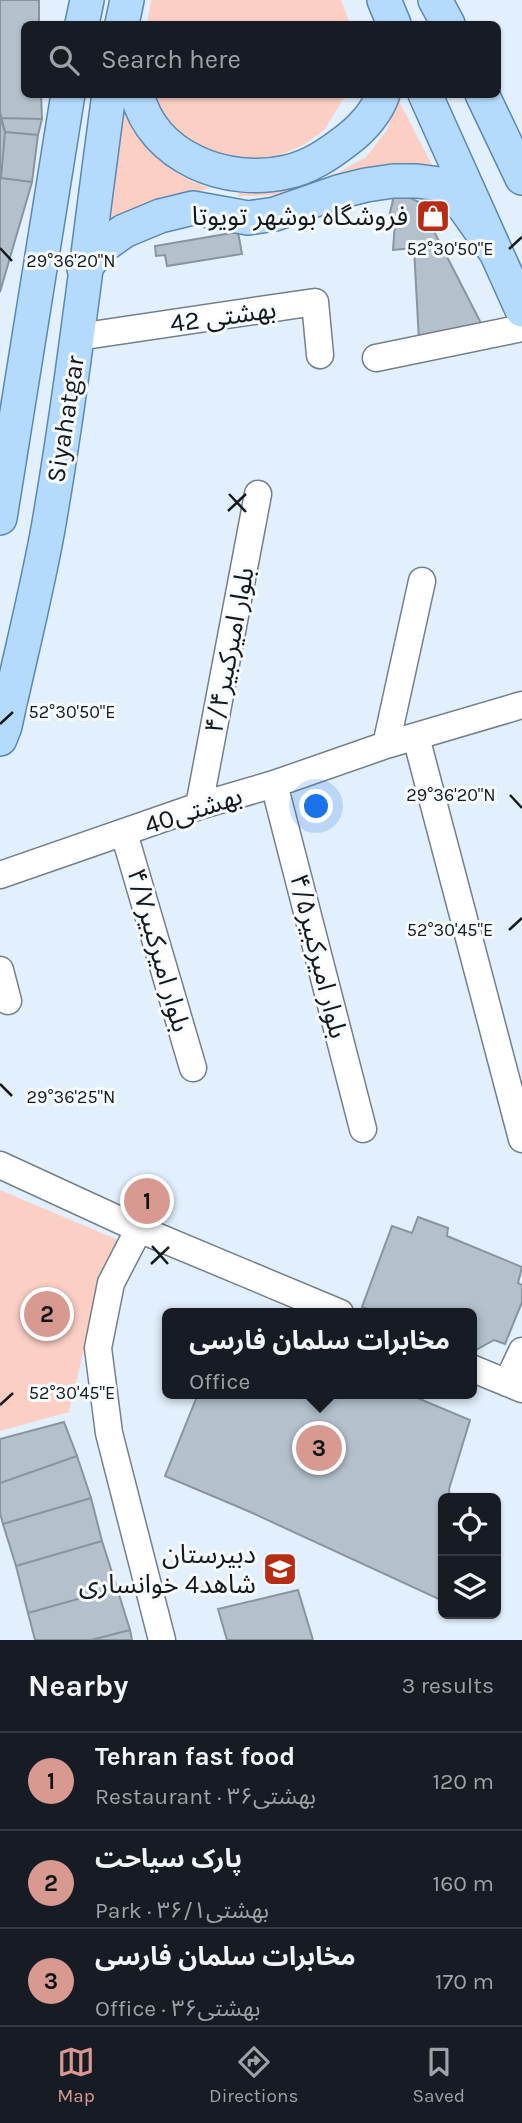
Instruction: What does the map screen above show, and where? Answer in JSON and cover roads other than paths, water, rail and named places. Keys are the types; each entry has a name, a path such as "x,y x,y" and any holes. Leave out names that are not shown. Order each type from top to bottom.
{"main road":[{"path":"63,0 64,21"},
{"path":"83,21 87,0"},
{"path":"123,21 127,0"},
{"path":"132,0 132,21"},
{"path":"383,0 386,21"},
{"path":"383,0 393,21"},
{"path":"435,0 446,21"},
{"path":"461,0 463,21"},
{"path":"0,518 67,98"},
{"name":"Siyahatgar","path":"0,739 47,532 78,337 84,269 108,98"},
{"path":"138,98 141,110 160,138 182,156 212,171 250,176 287,172 326,157 357,133 382,98"},
{"path":"427,98 522,310"},
{"path":"484,98 522,178"},
{"path":"84,269 103,246 124,231 160,216 193,208 248,218 275,214 338,192 393,181 440,184 464,207 495,251"}],"street":[{"name":"42 بهشتی","path":"78,337 315,302 320,355"},
{"path":"376,358 522,328"},
{"name":"بلوار امیرکبیر۴/۴","path":"199,806 258,494"},
{"path":"386,745 422,581"},
{"name":"40بهشتی","path":"0,875 386,745 522,705"},
{"path":"416,737 522,1139"},
{"name":"بلوار امیرکبیر۴/۵","path":"274,784 363,1129"},
{"name":"بلوار امیرکبیر۴/۷","path":"124,833 193,1068"},
{"path":"0,970 8,1001"},
{"path":"0,1165 139,1229 328,1308"},
{"path":"139,1229 111,1283 98,1348 108,1433 162,1640"},
{"path":"477,1370 515,1386 522,1351"}],"place":[{"name":"فروشگاه بوشهر تویوتا","path":"433,216"},
{"name":"Tehran fast food","path":"147,1201"},
{"name":"پارک سیاحت","path":"47,1314"},
{"name":"مخابرات سلمان فارسی","path":"319,1448"},
{"name":"دبیرستان شاهد4 خوانساری","path":"280,1569"}]}
